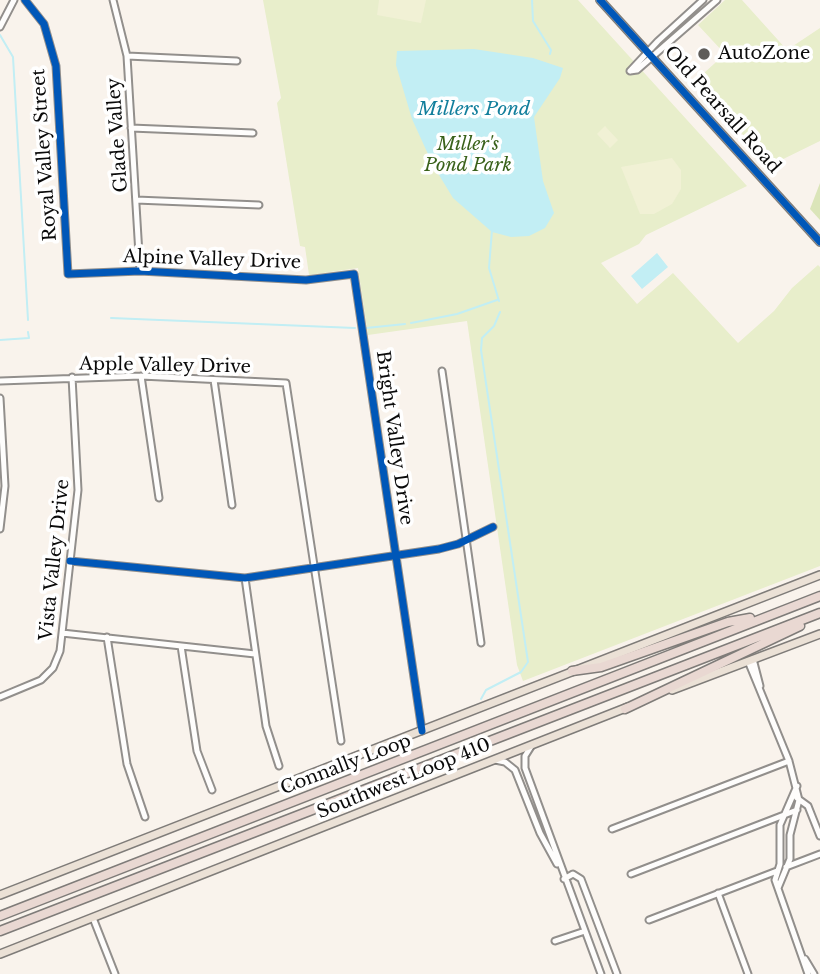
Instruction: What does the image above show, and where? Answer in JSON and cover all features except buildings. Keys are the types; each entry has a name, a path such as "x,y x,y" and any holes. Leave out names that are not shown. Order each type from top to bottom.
{"highway":[{"name":"Connally Loop","path":"0,916 820,596"},
{"path":"572,671 601,667 728,622 773,614"},
{"path":"625,709 820,614"},
{"name":"Connally Loop","path":"0,931 820,614"}],"main road":[{"name":"Old Pearsall Road","path":"600,0 820,242"},
{"name":"Southwest Loop 410","path":"0,895 820,575"},
{"name":"Southwest Loop 410","path":"0,954 820,634"}],"street":[{"path":"0,27 14,0"},
{"name":"Royal Valley Street","path":"25,0 44,24 54,52 68,274"},
{"name":"Glade Valley","path":"113,0 123,31 127,56 140,271"},
{"path":"650,54 703,0"},
{"path":"650,54 717,0"},
{"path":"127,56 237,61"},
{"path":"131,128 253,133"},
{"path":"136,200 259,205"},
{"name":"Alpine Valley Drive","path":"68,274 140,271 306,280 354,274"},
{"name":"Bright Valley Drive","path":"354,274 422,731"},
{"path":"442,371 481,643"},
{"path":"141,376 159,498"},
{"name":"Apple Valley Drive","path":"0,382 141,376 286,383 315,568"},
{"name":"Vista Valley Drive","path":"0,697 41,680 53,668 62,633 78,490 72,377"},
{"path":"214,380 232,505"},
{"path":"0,398 5,486 0,529"},
{"path":"70,561 244,578 450,547 493,527"},
{"path":"315,568 341,741"},
{"path":"244,578 265,726 279,766"},
{"path":"62,633 255,654"},
{"path":"107,637 127,764 145,817"},
{"path":"181,646 197,751 212,790"},
{"path":"750,660 789,761 799,800 791,831 787,867 778,888"},
{"path":"532,745 526,756 525,768 601,974"},
{"path":"495,760 512,766 564,879"},
{"path":"612,830 789,761"},
{"path":"797,786 779,831 780,864 775,880 805,959 808,974"},
{"path":"792,797 808,806 820,836"},
{"path":"529,807 539,803"},
{"path":"631,874 797,810"},
{"path":"649,920 820,854"},
{"path":"564,879 573,874 581,879 617,974"},
{"path":"718,893 748,974"},
{"path":"93,918 115,974"},
{"path":"555,942 584,931"},
{"path":"805,959 814,974"}],"green space":[{"name":"Miller's Pond Park","path":"263,0 578,0 747,186 646,235 639,244 601,263 637,304 673,273 738,343 774,311 792,288 818,265 820,267 820,566 523,681 517,665 467,321 368,335 358,268 309,275 305,247 300,246 277,103 281,98"},
{"path":"379,0 426,0 421,23 377,15"},
{"path":"725,0 742,0 787,50 820,28 820,141 771,165 694,82 725,54 698,25"},
{"path":"605,126 618,140 610,148 597,134"},
{"path":"672,158 681,170 681,189 672,204 654,214 640,214 621,167"},
{"path":"820,183 820,220 810,209"}],"water":[{"name":"Millers Pond","path":"474,49 533,58 563,68 560,78 534,117 543,181 554,213 545,228 529,236 511,237 492,232 453,198 433,165 412,119 396,65 397,51"},
{"path":"657,253 668,267 642,289 631,276"}],"waterway":[{"path":"532,0 533,21 551,50 550,54"},
{"path":"0,35 13,57 28,320"},
{"path":"492,230 489,268 499,301"},
{"path":"411,323 457,314 497,300"},
{"path":"481,699 486,690 521,672 528,662 481,350 482,338 494,326 500,312"},
{"path":"111,318 355,328"},
{"path":"366,328 405,324"},
{"path":"0,340 29,338 28,332"}],"cycle path":[{"path":"25,0 44,24 56,66 68,274 140,271 306,280 354,274 422,731"},
{"path":"600,0 820,242"},
{"path":"70,561 245,578 439,549 458,544 493,527"}],"place":[{"name":"AutoZone","path":"704,54"}]}
